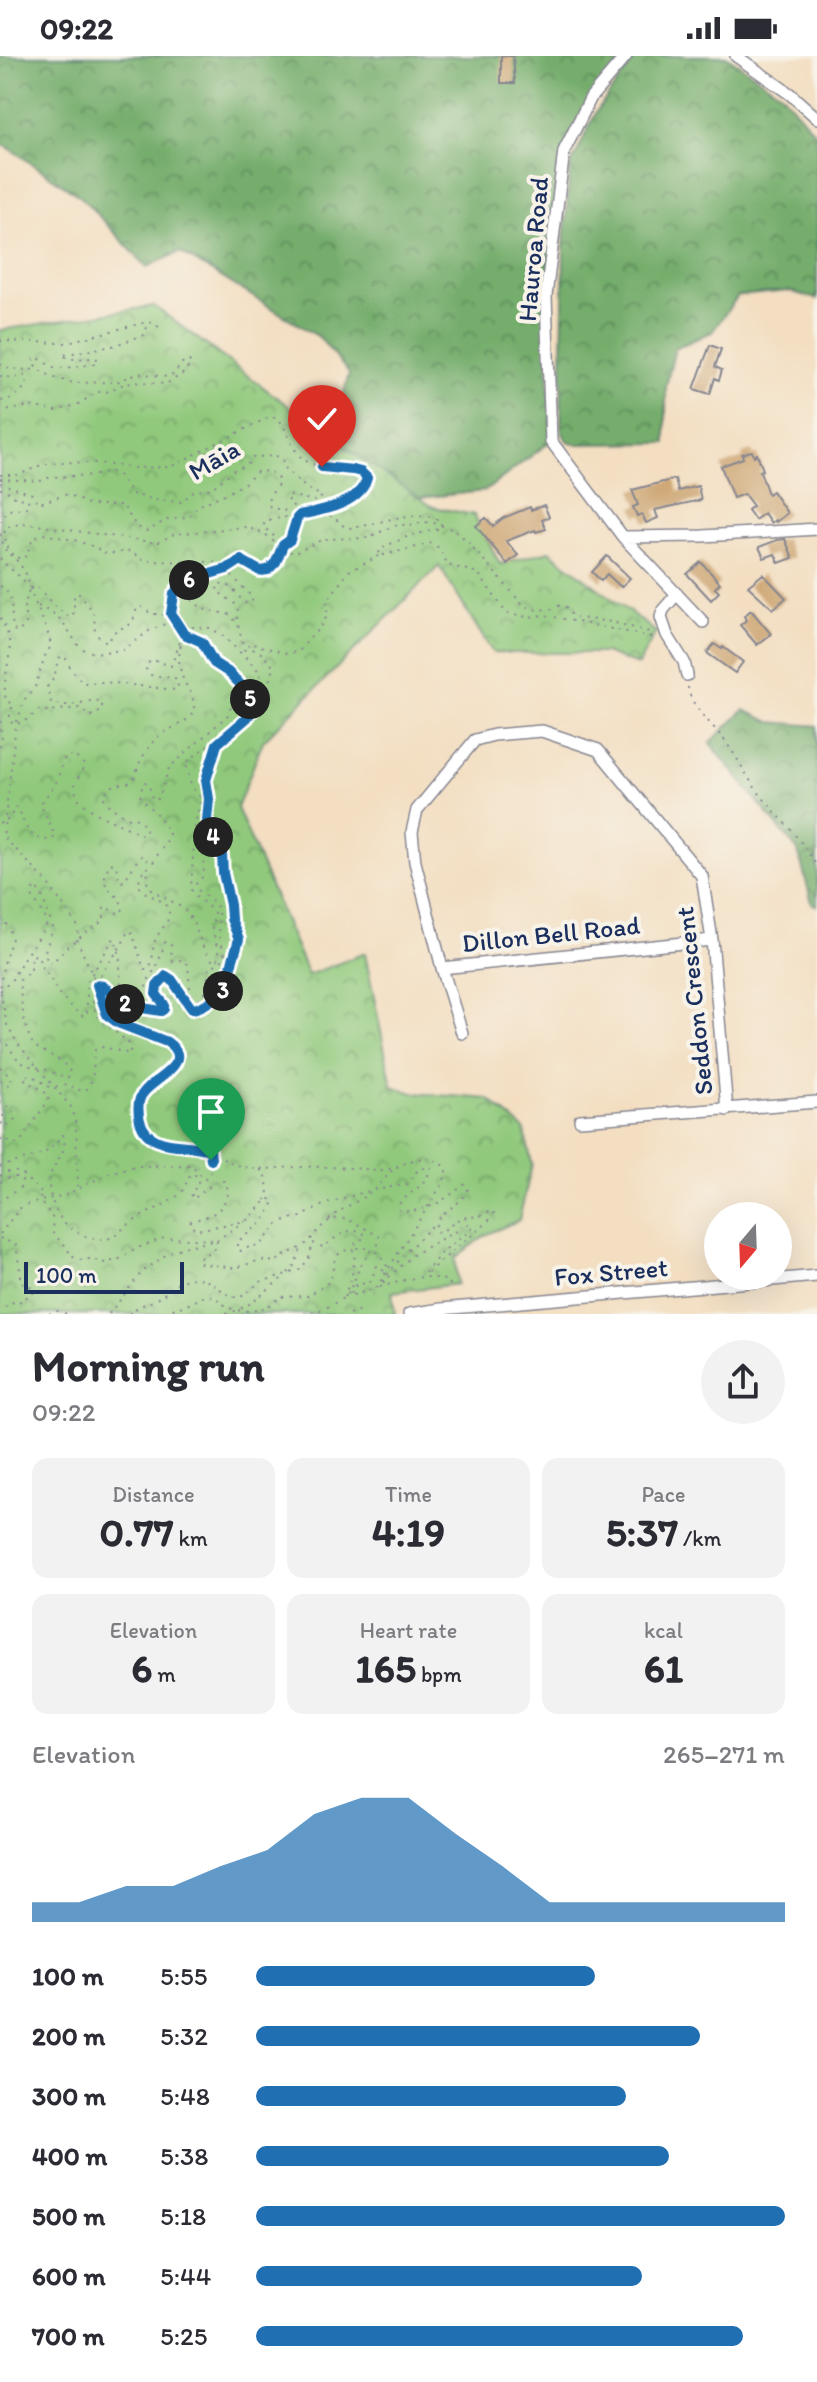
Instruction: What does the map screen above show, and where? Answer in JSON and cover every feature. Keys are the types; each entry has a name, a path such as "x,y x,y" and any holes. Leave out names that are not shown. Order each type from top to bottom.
{"street":[{"name":"Hauroa Road","path":"626,56 591,97 564,151 546,296 551,441 623,537 703,622"},
{"path":"736,56 790,94 817,118"},
{"path":"623,537 817,529"},
{"path":"677,594 661,617 669,639 684,662 687,675"},
{"name":"Seddon Crescent","path":"462,1033 415,862 412,832 417,810 475,740 494,735 542,731 598,750 702,876 712,940 727,1110"},
{"name":"Dillon Bell Road","path":"442,968 712,940"},
{"path":"580,1120 817,1102"},
{"name":"Fox Street","path":"409,1314 817,1276"}],"path":[{"path":"0,341 64,343 149,322 159,327"},
{"path":"39,370 32,361 34,357 52,367 95,364 96,358 71,359 62,354 112,346 144,335 149,322"},
{"path":"0,364 11,369 39,370 74,383 117,382 138,373 167,377 173,375 183,362 191,363 184,373 166,384 124,384 106,392 97,392 77,405 56,411 30,406 0,412"},
{"path":"0,376 25,376 28,380 15,397 0,401"},
{"path":"0,479 59,462 134,468 170,467 269,417 277,418 286,428 297,453 311,464 361,472 367,478 364,488 352,497 328,509 297,518 292,536 268,570 260,571 241,560 227,569 182,582 174,594 171,614 184,634 202,642 214,663 240,684 255,707"},
{"name":"Māia","path":"0,479 40,481 51,477 97,475 110,471 119,476 132,494 181,502 193,492 212,488 235,469 246,466 254,457 271,455 282,459 286,469 306,488 322,496 315,501 288,495 289,504 309,513"},
{"path":"0,479 32,494 39,503 68,494 90,505 122,505 134,524 148,531 166,520 189,517 198,506 233,490 258,471 266,470 279,480 268,499 268,505 284,510 287,515 283,519 266,521 263,526 289,552 297,554 323,539 366,538 399,524 414,526 423,522 442,525 456,531 467,541 523,605 537,610 561,605 573,617 612,622 669,639"},
{"path":"0,489 29,502 25,508 7,510 0,524"},
{"path":"309,513 333,516 349,528 409,517 434,517 442,525"},
{"path":"0,586 12,598 15,631 22,631 26,623 24,608 29,588 28,576 7,546 5,528 23,523 152,543 174,534 244,527 262,532 283,546"},
{"path":"380,556 381,548 409,536 441,528 442,525"},
{"path":"0,534 4,549 13,556 23,558 33,539 43,534 87,544 106,554 128,551 146,561 214,562 227,569 253,598 245,603 231,586 218,584 216,588 238,606 237,622 247,659"},
{"path":"0,1040 10,1046 17,1059 26,1065 47,1069 63,1078 71,1074 54,1055 37,1048 28,1039 20,980 31,970 32,955 38,956 58,993 81,1016 87,1015 87,982 114,938 122,971 121,992 130,1003 141,1000 165,942 172,946 173,961 181,960 188,964 191,1001 197,1002 205,993 206,974 225,955 219,936 218,909 198,890 196,884 204,875 203,855 211,840 206,780 215,748 263,701 274,667 261,653 248,647 249,643 286,653 298,652 327,616 327,601 349,571 380,556 432,543 439,548 448,565 478,573 507,614 529,617 544,615 669,639"},
{"path":"0,558 22,577 29,588 51,646 16,724 3,836 47,882 79,928 77,940 107,1015 118,1023 174,1046 177,1055 175,1065 143,1093 139,1101 143,1130 162,1143 200,1146 234,1164 259,1169 330,1166 381,1171 417,1159 437,1160 446,1168 446,1176 376,1288"},
{"path":"29,588 37,587 68,617 74,612 74,595 79,594 92,610 95,632 105,642 110,641 119,628 131,623 139,608 143,607 153,615 166,616 185,597 203,609 231,615 237,622"},
{"path":"37,605 62,621 80,648 94,653 123,650 149,631 175,620"},
{"path":"0,618 10,642 5,696 6,701 13,704 10,722 16,724 23,723 39,710 79,708 94,716 102,710 103,705 96,700 76,705 51,702 47,687 55,678 61,656 65,657 83,683 104,682 176,690 178,685 175,678 150,675 146,669 153,660 171,666 184,634 193,627 215,630 261,673 258,684 248,696"},
{"path":"0,824 16,807 31,834 38,839 52,840 55,836 42,802 56,783 65,757 73,755 85,765 75,784 76,796 103,818 144,835 144,825 109,808 105,795 109,788 131,781 137,766 159,735 179,725 193,713 195,701 185,684 179,660 184,634"},
{"path":"687,675 689,694 695,703 817,867"},
{"path":"0,990 11,981 45,929 44,914 33,899 35,887 41,893 53,928 45,951 47,962 52,963 104,918 104,907 120,914 122,902 106,888 104,882 110,863 116,865 122,882 140,856 153,862 168,839 167,827 140,795 143,784 149,785 152,798 159,798 169,768 230,713 232,692 240,684"},
{"path":"0,721 0,746"},
{"path":"0,1140 20,1142 48,1101 46,1092 28,1082 25,1075 33,1076 50,1087 69,1085 86,1090 93,1075 93,1053 98,1047 130,1054 130,1045 107,1027 97,1014 93,997 94,986 97,986 101,973 124,943 127,932 131,931 144,969 152,964 155,939 169,917 168,907 162,900 143,892 140,887 140,878 146,867 149,868 149,887 178,903 196,926 211,960 214,962 220,957 212,929 214,913 191,889 195,825 201,798 193,790 186,768 187,762 217,737 242,723"},
{"path":"97,986 103,986 130,1006 161,1011 164,1004 156,994 157,986 166,976 192,1009 201,1008 223,992 239,939 231,919 222,855 208,831"},
{"path":"0,918 8,926 12,938 3,966 0,990 7,1025 18,1044 71,1107 75,1117 78,1189"},
{"path":"0,1067 12,1082 9,1085 0,1080"},
{"path":"0,1102 14,1111 12,1124 2,1124 4,1114 0,1110"},
{"path":"0,1167 45,1153 63,1135 62,1153 49,1181 56,1212 68,1227 94,1239 108,1239 178,1195 192,1173 198,1177 197,1187 191,1193 193,1199 221,1180 228,1184 229,1191 212,1217 191,1221 193,1229 246,1221"},
{"path":"0,1310 34,1292 32,1287 22,1283 16,1245 0,1236 19,1209 78,1189 109,1173 135,1166 192,1165 204,1179 210,1174 210,1150"},
{"path":"109,1314 142,1272 170,1252 217,1240 246,1221 268,1199 274,1202 264,1221 237,1242 237,1249 241,1251 260,1245 279,1223 325,1204 407,1184 416,1172 428,1166 431,1168 430,1174 398,1205 399,1210 427,1207 446,1199 465,1184 467,1194 440,1217 435,1228 440,1232 460,1218 479,1216 492,1210 494,1213 487,1223 423,1276"},
{"path":"226,1314 260,1298 286,1276 302,1247 327,1221 342,1208 355,1204 372,1192 395,1167"},
{"path":"259,1169 263,1171 268,1188 265,1203"},
{"path":"0,1176 15,1171 27,1177 42,1193 40,1201"},
{"path":"0,1182 12,1176 23,1182 20,1188 0,1201"},
{"path":"40,1201 52,1216 53,1234 66,1246 71,1256 80,1260 112,1262 164,1238 217,1240"},
{"path":"327,1221 337,1218 354,1222 379,1236 377,1252 387,1266 384,1271 377,1266 370,1282 356,1285 347,1297"},
{"path":"376,1288 406,1252 437,1222"},
{"path":"376,1288 424,1247 465,1223 472,1225 471,1230 442,1252 423,1276"},
{"path":"129,1314 159,1298 182,1280 196,1277 207,1279 226,1294 241,1297 260,1282 300,1270 306,1264 313,1243 323,1247 337,1235 353,1230 363,1231 366,1236 354,1248 371,1250 347,1297"},
{"path":"217,1240 213,1250 200,1257 199,1263 235,1268 261,1260 276,1262 287,1252 302,1247"},
{"path":"166,1314 175,1306 210,1296 244,1313 262,1311 280,1297 312,1294 330,1281 333,1261 341,1252 352,1249 355,1253 347,1297"},
{"path":"304,1314 324,1309 347,1297 423,1276 438,1277 450,1285"},
{"path":"349,1314 363,1309"},
{"path":"49,1314 57,1311 68,1314"},
{"path":"25,1314 44,1314"}],"green space":[{"path":"0,56 626,56 591,97 564,151 546,296 551,441 485,491 419,498 333,439 349,373 319,337 180,252 147,267 81,197 6,146 0,146"},
{"path":"637,56 726,56 781,93 817,135 817,299 788,291 738,296 712,332 675,348 666,386 666,443 577,444 567,441 561,430 564,242 570,167 596,112"},
{"path":"154,306 333,439 433,507 474,515 500,564 549,551 656,632 638,665 604,653 493,653 439,566 263,741 237,808 308,975 365,953 392,1086 413,1093 488,1099 524,1129 532,1164 519,1220 485,1235 455,1258 457,1284 392,1292 395,1314 0,1314 0,330"},
{"path":"744,710 771,722 817,726 817,906 812,903 798,851 710,743"}],"building":[{"path":"501,56 513,56 515,83 501,83"},
{"path":"710,345 721,349 715,367 722,370 719,380 715,378 710,394 694,389"},
{"path":"752,451 754,456 757,454 763,470 760,471 768,494 772,491 787,513 776,522 771,523 764,513 755,520 748,510 753,506 744,494 733,498 721,466"},
{"path":"675,479 678,491 698,486 701,500 655,510 658,518 646,523 642,514 637,516 633,507 638,505 632,490"},
{"path":"544,505 549,517 542,520 546,529 506,541 518,555 507,564 476,526 486,518 493,526 503,518"},
{"path":"785,539 793,558 779,563 775,554 764,558 759,547"},
{"path":"607,556 630,578 621,587 607,574 601,581 592,572"},
{"path":"701,562 720,583 715,588 719,592 711,600 687,574"},
{"path":"763,574 786,598 773,609 748,586"},
{"path":"751,610 771,634 757,645 740,625"},
{"path":"714,644 743,662 735,673 707,653"}],"route":[{"path":"211,1160 210,1150 200,1146 162,1143 143,1130 139,1101 143,1093 175,1065 177,1055 174,1046 118,1023 107,1015 97,985 130,1006 161,1011 164,1004 156,994 157,986 166,976 192,1009 201,1008 223,992 239,939 231,919 222,855 208,831 206,780 217,744 233,732 255,707 240,684 214,663 202,642 184,634 171,614 174,594 182,582 227,569 241,560 260,571 268,570 276,562 283,545 290,540 300,515 328,509 364,488 367,478 361,472 322,467"}]}
